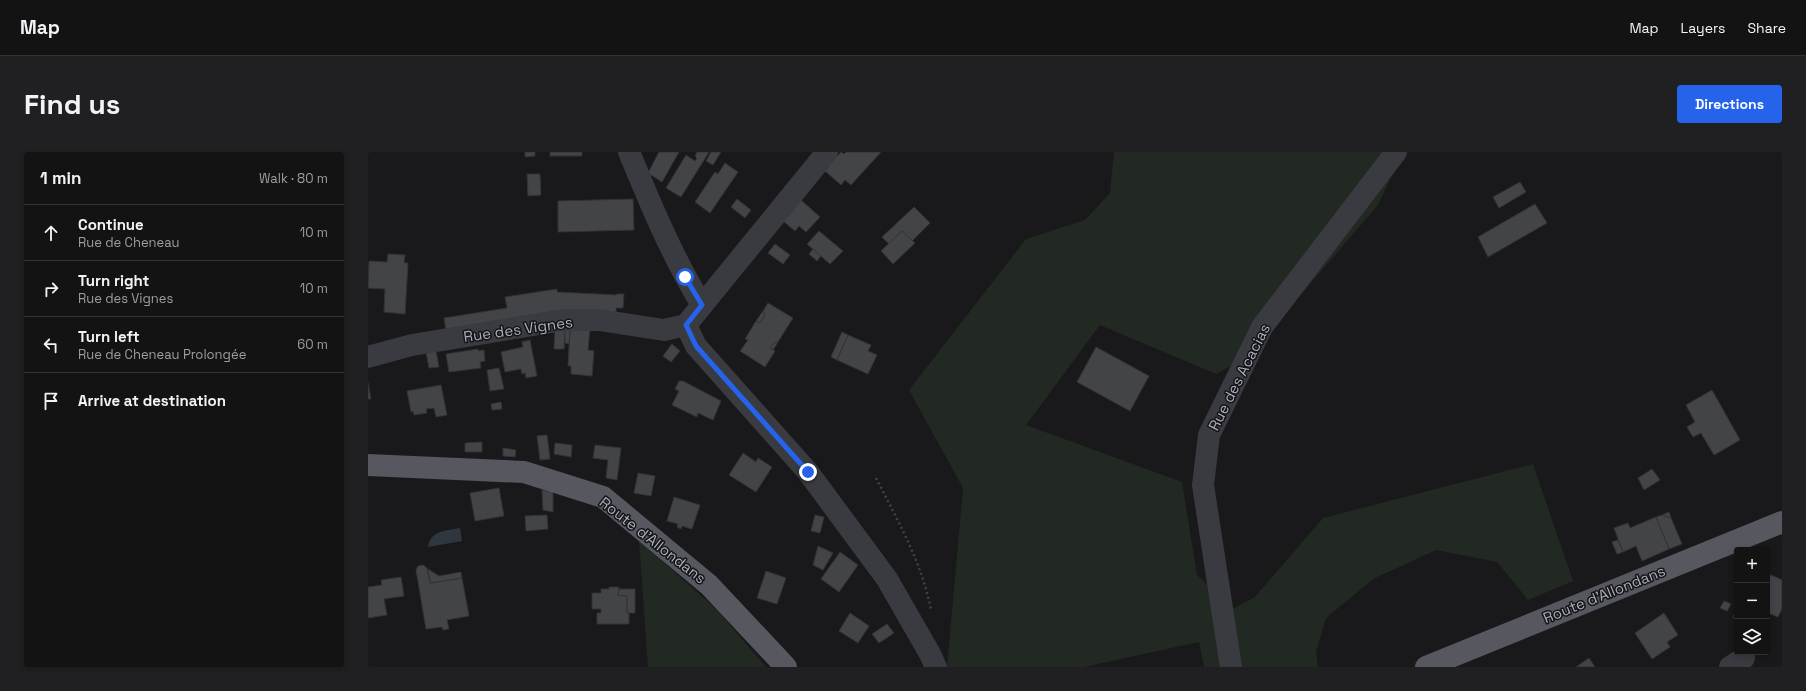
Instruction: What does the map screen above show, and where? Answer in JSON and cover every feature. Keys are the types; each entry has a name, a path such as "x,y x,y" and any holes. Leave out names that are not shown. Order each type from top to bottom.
{"main road":[{"name":"Route d'Allondans","path":"368,465 524,472 603,497 709,585 786,667"},
{"name":"Route d'Allondans","path":"1426,667 1782,522"}],"street":[{"path":"629,152 657,221 685,277 702,305"},
{"path":"827,152 686,325 696,346 808,472 882,573 926,647 936,667"},
{"name":"Rue des Acacias","path":"1230,667 1203,485 1209,435 1262,327 1396,152"},
{"name":"Rue des Vignes","path":"368,357 412,345 563,320 599,320 664,330 686,325"}],"path":[{"path":"876,478 913,551 927,587 932,614"}],"shaded area":[{"path":"1114,152 1403,152 1378,205 1247,357 1216,374 1100,325 1026,425 1182,482 1197,575 1232,609 1255,597 1323,518 1533,464 1573,581 1528,600 1497,562 1436,550 1373,579 1326,618 1316,652 1318,667 1204,667 1199,642 1084,667 947,667 963,488 909,390 1026,239 1085,220 1110,193"},
{"path":"460,528 462,541 428,547 432,537 435,534"},
{"path":"639,540 718,611 766,667 648,667"}],"building":[{"path":"525,152 535,152 535,156 525,157"},
{"path":"550,152 582,152 582,156 550,156"},
{"path":"659,152 679,152 662,182 648,173"},
{"path":"697,152 709,152 681,197 666,188 686,155 695,161 697,158 695,156"},
{"path":"711,152 721,152 713,165 706,161"},
{"path":"841,152 844,154 846,152 881,152 851,185 845,180 841,185 824,170"},
{"path":"725,163 738,172 710,213 695,202 715,172 718,174"},
{"path":"527,174 540,174 541,195 528,196"},
{"path":"1520,182 1526,192 1499,208 1493,197"},
{"path":"633,199 634,230 558,232 558,201"},
{"path":"737,199 751,210 745,218 731,207"},
{"path":"801,200 820,217 806,232 799,226 795,231 782,220"},
{"path":"1535,204 1547,223 1488,257 1478,237"},
{"path":"914,207 930,223 912,241 902,231 889,244 882,237"},
{"path":"819,231 843,251 830,264 807,244"},
{"path":"902,231 915,243 893,264 881,251"},
{"path":"775,244 790,255 783,264 768,253"},
{"path":"813,249 821,256 817,261 809,254"},
{"path":"388,254 405,255 404,263 408,263 405,314 384,312 385,289 368,288 369,261 387,262"},
{"path":"557,289 557,292 616,295 624,294 623,308 616,308 616,312 446,330 444,318 507,308 505,297"},
{"path":"768,303 793,318 778,342 774,343 770,348 775,351 765,367 740,351 748,340 745,339 756,321 760,323 765,315 763,311"},
{"path":"763,311 765,315 760,323 756,321"},
{"path":"590,327 588,350 594,351 592,376 571,374 571,366 568,366 570,330"},
{"path":"555,329 565,330 564,349 554,349"},
{"path":"565,330 570,330 569,344 565,343"},
{"path":"842,332 848,335 837,360 831,357"},
{"path":"848,335 871,345 868,351 877,355 868,374 837,360"},
{"path":"530,340 537,376 526,378 525,373 522,374 521,369 505,372 501,352 523,347 522,342"},
{"path":"778,342 773,350 770,348 774,343"},
{"path":"672,344 680,351 671,362 663,356"},
{"path":"1096,347 1149,376 1130,411 1077,382"},
{"path":"478,349 478,351 484,350 485,361 480,362 481,368 449,372 446,354"},
{"path":"436,351 439,367 429,368 426,352"},
{"path":"499,368 504,389 490,391 487,370"},
{"path":"679,381 683,381 721,401 713,420 698,413 697,417 672,405 679,391 675,389"},
{"path":"368,383 371,399 368,399"},
{"path":"441,385 447,415 436,417 434,408 426,409 427,413 414,415 413,411 411,412 407,391"},
{"path":"1712,390 1740,440 1714,455 1701,433 1693,437 1687,427 1695,422 1686,405"},
{"path":"501,402 502,409 492,410 491,404"},
{"path":"547,435 550,459 540,460 537,436"},
{"path":"482,442 482,452 465,452 465,443"},
{"path":"555,443 572,445 571,457 554,454"},
{"path":"595,445 621,448 617,480 606,478 608,460 593,458"},
{"path":"503,448 516,450 515,457 503,456"},
{"path":"743,453 756,462 758,458 772,467 756,492 729,475"},
{"path":"1652,469 1660,480 1644,490 1638,478"},
{"path":"638,473 655,476 651,496 634,493"},
{"path":"499,488 504,516 475,521 470,493"},
{"path":"542,490 553,492 553,512 543,510"},
{"path":"674,497 700,505 692,529 682,526 681,529 677,527 678,524 667,521"},
{"path":"1669,512 1671,518 1662,515"},
{"path":"547,515 548,529 526,531 525,516"},
{"path":"815,515 824,517 820,533 811,531"},
{"path":"1662,515 1671,518 1682,544 1669,549 1656,517"},
{"path":"1656,517 1669,549 1642,561 1636,546 1623,552 1614,528 1628,523 1630,528"},
{"path":"1618,540 1623,552 1617,554 1612,542"},
{"path":"818,546 833,553 823,570 813,565"},
{"path":"840,552 858,565 839,592 821,579"},
{"path":"423,565 427,568 430,583 462,578 469,616 447,620 449,629 443,630 442,627 426,629 416,570 418,566"},
{"path":"428,569 439,576 461,572 462,578 430,583"},
{"path":"766,571 786,578 777,604 757,598"},
{"path":"1770,575 1782,580 1782,609 1778,617 1770,614"},
{"path":"401,577 404,596 384,599 387,615 368,618 368,587 382,585 381,580"},
{"path":"609,587 619,587 618,595 627,596 627,613 629,613 629,624 597,624 597,613 601,613 601,609 592,609 592,593 601,593 601,589 609,589"},
{"path":"619,589 635,589 635,613 627,613 627,596 618,595"},
{"path":"1724,601 1731,604 1727,611 1720,608"},
{"path":"850,613 869,626 858,643 839,631"},
{"path":"1664,613 1678,635 1667,642 1670,647 1652,659 1635,633"},
{"path":"887,624 894,633 879,643 872,634"},
{"path":"1589,658 1595,667 1576,667"}],"route":[{"path":"685,277 702,305 686,325 696,346 808,472"}]}
